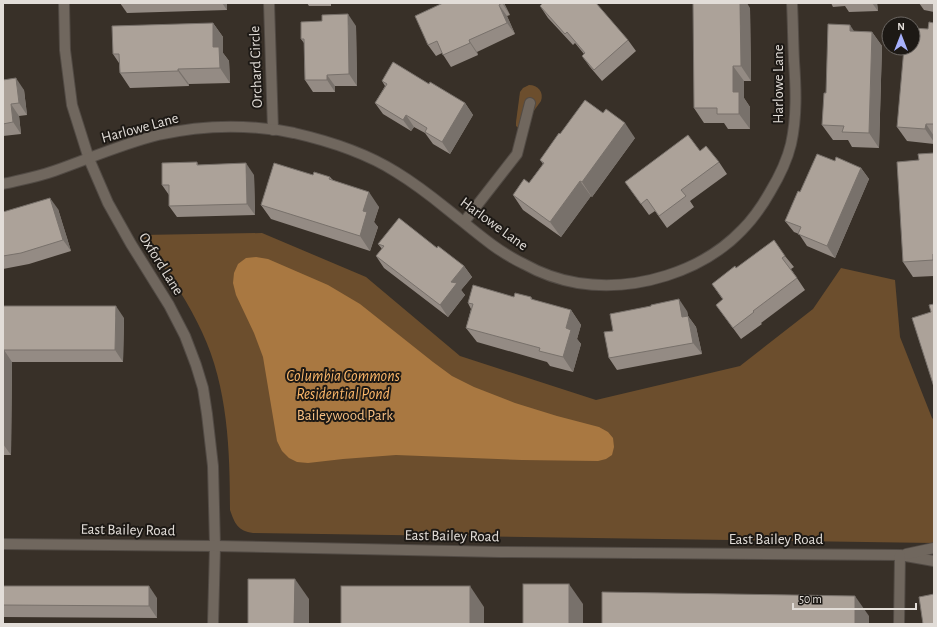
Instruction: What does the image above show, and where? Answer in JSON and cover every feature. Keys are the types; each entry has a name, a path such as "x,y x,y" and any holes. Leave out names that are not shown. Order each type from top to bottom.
{"street":[{"name":"Oxford Lane","path":"64,3 65,50 72,105 89,159 108,203 131,244 170,305 185,336 196,364 202,388 213,466 215,546 213,624"},
{"name":"Orchard Circle","path":"269,3 273,130"},
{"name":"Harlowe Lane","path":"3,184 50,172 132,143 157,136 205,128 250,128 273,130 341,146 394,170 417,185 502,251 521,263 536,270 578,283 601,285 644,282 687,268 725,245 741,232 754,217 775,184 788,155 795,118 796,105 792,3"},
{"path":"464,222 517,154 530,102"},
{"name":"East Bailey Road","path":"3,544 215,546 500,552 900,555 934,561"},
{"name":"East Bailey Road","path":"900,555 934,548"},
{"path":"899,624 900,555"}],"green space":[{"path":"529,85 535,86 540,90 542,98 520,129 516,126 516,122 520,92 523,88"},
{"name":"Baileywood Park","path":"262,233 366,277 460,356 596,400 740,366 813,309 841,268 895,280 900,337 934,420 934,543 253,533 244,531 240,529 236,523 230,510 226,420 211,353 189,306 141,235"}],"water":[{"name":"Columbia Commons Residential Pond","path":"256,257 268,259 328,285 360,304 452,376 474,387 515,403 599,427 608,432 613,438 614,447 612,455 606,459 598,461 522,460 396,455 308,463 297,462 289,458 282,451 277,441 263,357 254,333 236,295 233,283 234,273 238,264 246,258"}],"building":[{"path":"443,3 502,3 499,5 507,23 469,40 470,43 443,55 437,41 428,45 415,16"},
{"path":"543,3 596,3 628,40 594,70 582,56 585,53 567,32 565,34 540,6"},
{"path":"693,3 740,3 741,66 733,66 733,92 739,92 739,114 717,114 717,108 694,108"},
{"path":"348,14 349,74 327,75 327,80 305,80 304,39 301,39 301,22 322,21 322,15"},
{"path":"929,22 934,23 934,124 926,124 925,129 897,127 903,56 921,56 921,29 928,29"},
{"path":"213,23 213,47 219,47 220,68 120,73 119,54 113,54 112,26"},
{"path":"828,24 850,25 850,31 872,32 869,133 842,132 844,126 822,125 824,93 826,93"},
{"path":"393,62 429,84 430,82 465,103 442,142 425,132 427,128 406,115 403,120 375,103 387,84 382,81"},
{"path":"16,78 19,103 11,104 13,122 3,124 3,80"},
{"path":"585,100 603,113 606,109 625,123 582,182 580,181 550,222 513,195 524,179 529,183 544,163 540,160"},
{"path":"688,135 700,151 706,146 719,162 681,190 686,196 659,216 647,199 641,204 625,182"},
{"path":"934,153 933,260 903,262 897,162 919,160 918,154"},
{"path":"817,154 835,161 836,157 861,168 827,246 798,234 801,227 785,221"},
{"path":"197,162 197,165 246,163 247,204 169,206 169,185 162,185 162,163"},
{"path":"274,163 313,175 314,172 330,177 329,179 369,192 363,211 367,212 360,236 261,205"},
{"path":"50,198 63,240 21,253 3,256 3,212"},
{"path":"399,218 437,248 438,246 464,266 451,282 457,283 440,305 376,256 384,246 378,244"},
{"path":"774,240 785,256 782,258 797,278 733,328 716,305 723,299 712,284 735,266 736,268"},
{"path":"473,285 514,297 515,293 531,297 531,299 571,310 566,328 571,330 563,357 539,351 540,348 466,328 473,304 468,303"},
{"path":"679,299 682,317 688,316 693,343 609,358 604,332 613,331 610,314"},
{"path":"934,304 934,387 912,318 931,312 929,305"},
{"path":"3,306 116,306 115,350 4,350 3,444"},
{"path":"248,579 295,579 294,624 248,624"},
{"path":"523,584 569,584 569,624 523,624"},
{"path":"3,586 149,586 149,606 3,605"},
{"path":"341,586 470,586 470,624 341,624"},
{"path":"602,592 855,596 855,624 602,624"},
{"path":"934,594 934,624 923,624 919,597"}]}
